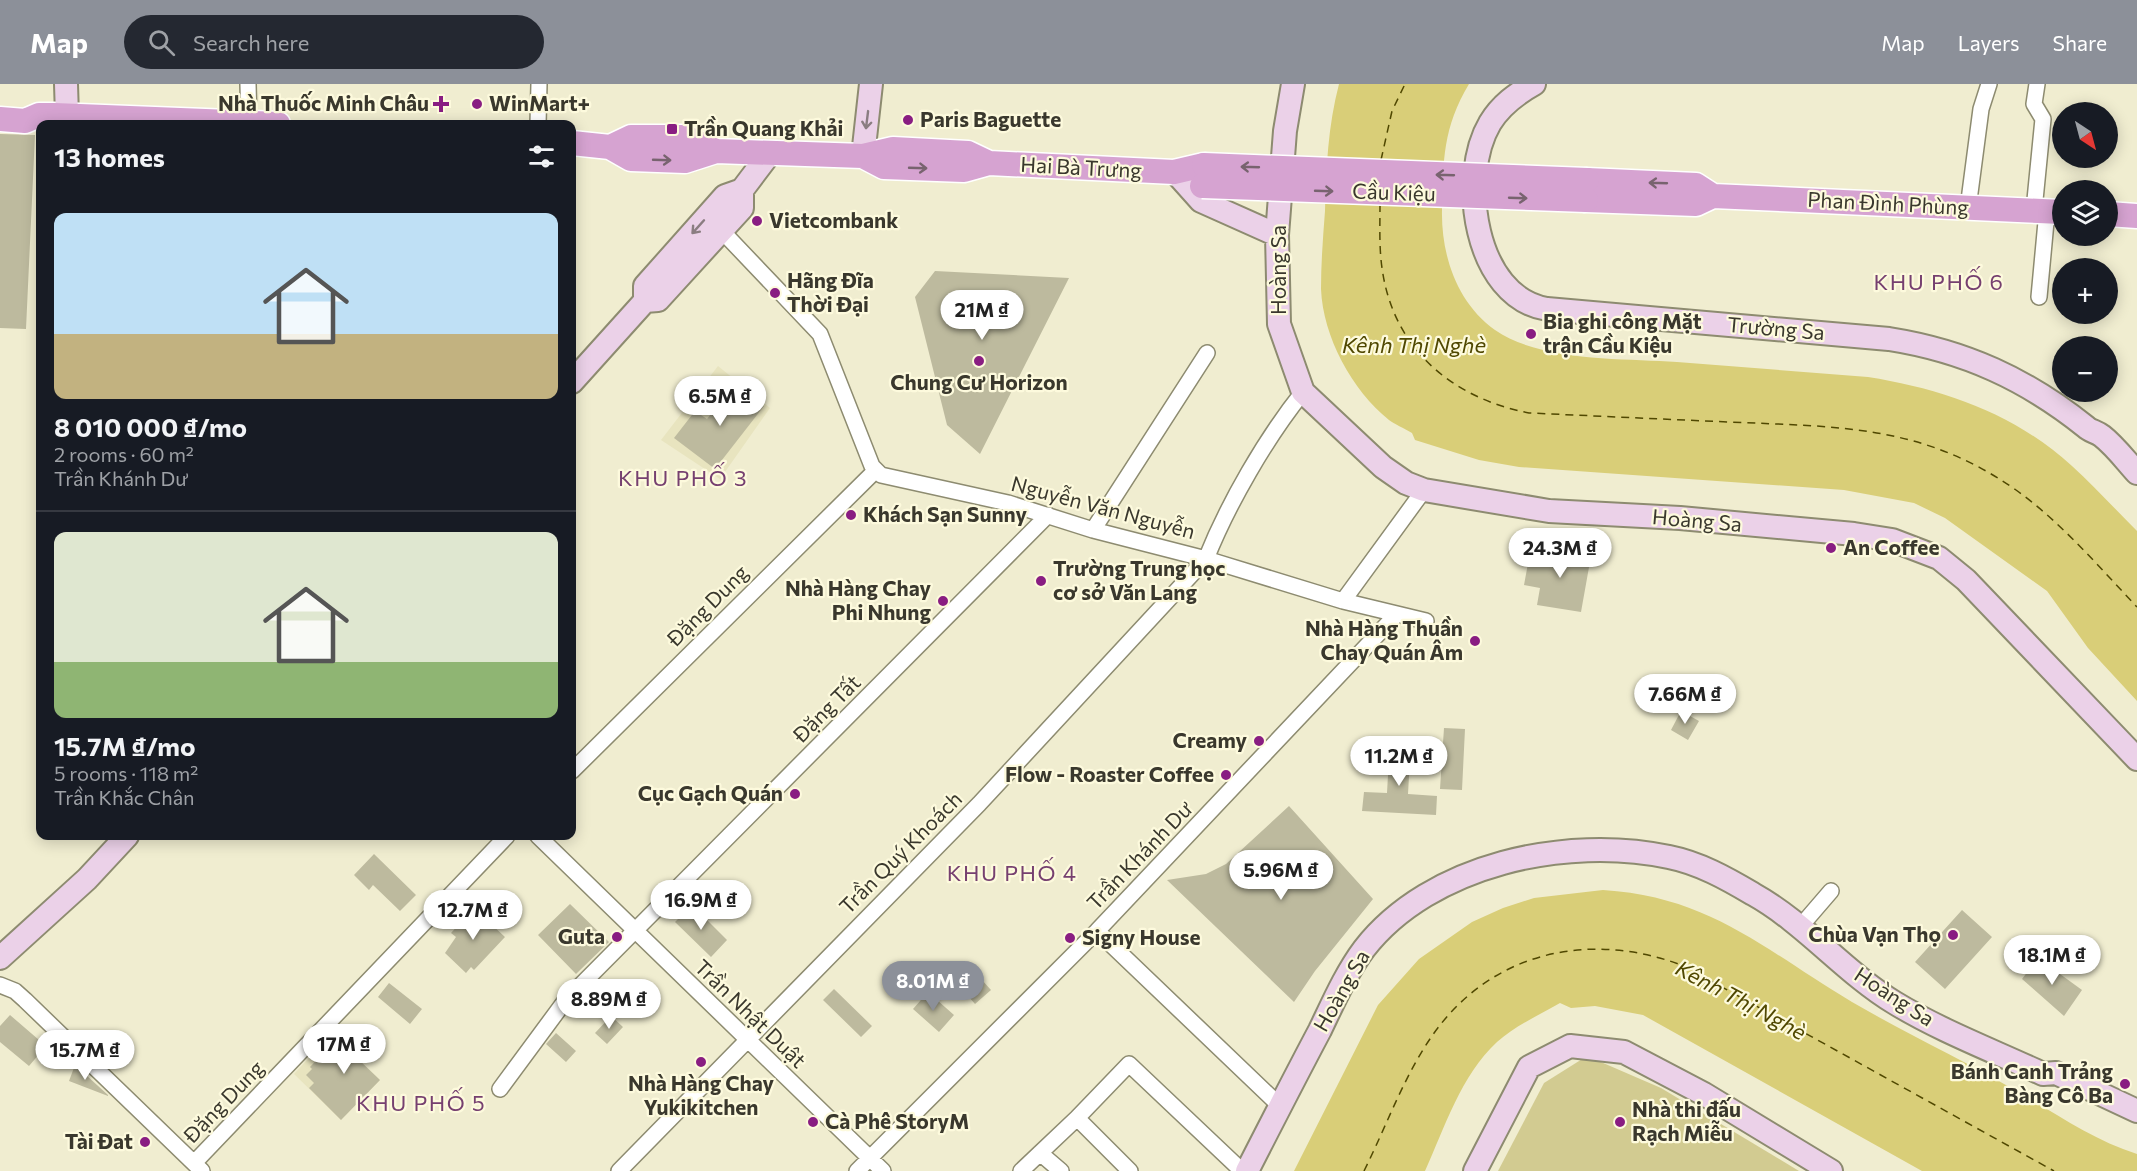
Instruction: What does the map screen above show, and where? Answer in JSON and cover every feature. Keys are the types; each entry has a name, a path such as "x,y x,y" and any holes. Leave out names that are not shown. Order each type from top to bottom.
{"main road":[{"path":"0,106 28,106 39,115"},
{"path":"0,120 25,121 39,115 130,120"},
{"name":"Hai Bà Trưng","path":"576,143 610,147 631,137 685,137 716,151 862,156 893,149 968,153 989,163 1203,176"},
{"name":"Cầu Kiệu","path":"1203,176 1587,190"},
{"name":"Phan Đình Phùng","path":"1587,190 1696,185 1713,196 2048,211"},
{"path":"2118,215 2137,216"}],"street":[{"path":"66,84 67,116"},
{"path":"248,84 249,120"},
{"path":"537,120 539,84"},
{"path":"862,156 871,84"},
{"name":"Hoàng Sa","path":"1293,84 1285,131 1277,235 1279,324 1303,392 1383,467 1406,483 1424,490 1549,511 1680,518 1844,533 1909,544 1939,558 1966,580 2137,759"},
{"name":"Trường Sa","path":"1534,84 1507,102 1490,124 1480,147 1475,201 1477,231 1486,254 1504,282 1527,303 1546,309 1889,339 1921,344 1980,363 2051,399 2088,429 2101,435 2137,472"},
{"path":"1968,208 1981,109 1989,84"},
{"path":"2037,84 2034,104 2043,119 2048,211 2039,297"},
{"path":"576,378 645,301 645,286 725,196 742,190 770,153"},
{"path":"1175,173 1202,201 1277,235"},
{"path":"645,301 658,300 742,208 742,190"},
{"path":"721,230 820,334 875,471"},
{"path":"1093,530 1207,353"},
{"name":"Trần Quý Khoách","path":"619,1171 987,795 1206,559 1217,533 1281,420 1303,392"},
{"name":"Nguyễn Văn Nguyễn","path":"875,471 1048,515 1093,530 1206,559 1343,602 1426,621"},
{"name":"Đặng Dung","path":"576,767 875,471"},
{"path":"1343,602 1424,490"},
{"name":"Ðặng Tất","path":"500,1089 565,1001 1048,515"},
{"name":"Trần Khánh Dư","path":"857,1171 1097,931 1396,615"},
{"path":"0,958 87,879 123,840"},
{"name":"Đặng Dung","path":"198,1167 503,840"},
{"name":"Trần Nhật Duật","path":"542,840 883,1171"},
{"name":"Hoàng Sa","path":"1247,1171 1353,966 1364,949 1407,908 1468,872 1544,856 1597,851 1652,854 1683,861 1711,871 1767,902 1869,985 1896,1003 2043,1074 2052,1086 2137,1111"},
{"path":"1800,927 1831,891"},
{"path":"1097,931 1280,1106"},
{"path":"0,985 15,991 25,999 198,1167"},
{"path":"1475,1171 1529,1067 1570,1046 1624,1052 1663,1071 1832,1171"},
{"path":"1021,1171 1129,1064 1242,1171"},
{"name":"Hoàng Sa","path":"2089,1097 2137,1126"},
{"path":"1077,1118 1130,1171"},
{"path":"1040,1153 1061,1171"}],"shaded area":[{"path":"718,366 770,408 720,479 661,440"},
{"path":"332,1033 380,1080 341,1120 294,1074"},
{"name":"Nhà thi đấu Rạch Miễu","path":"1587,1056 1661,1088 1799,1171 1498,1171 1544,1083"}],"water":[{"name":"Kênh Thị Nghè","path":"1339,84 1469,84 1454,115 1446,145 1442,227 1448,261 1461,292 1482,319 1495,330 1514,340 1535,348 1559,353 1608,359 1868,377 1896,382 1950,396 1976,406 2026,431 2050,447 2137,531 2137,701 2088,648 2047,591 1945,518 1914,503 1844,490 1519,467 1479,460 1415,440 1412,433 1389,420 1363,394 1342,361 1327,326 1323,307 1321,270 1327,163 1332,116"},
{"name":"Kênh Thị Nghè","path":"1603,890 1641,895 1675,903 1735,929 1873,1014 1999,1081 2092,1135 2137,1154 2137,1171 1922,1171 1643,1015 1595,1006 1571,1008 1560,1003 1511,1031 1484,1055 1455,1102 1425,1171 1294,1171 1378,1005 1419,959 1472,922 1503,908 1534,898"}],"building":[{"path":"0,134 35,135 26,329 0,328"},
{"name":"Chung Cư Horizon","path":"935,271 1069,278 980,454 947,425 915,297"},
{"path":"735,383 764,406 715,469 674,438 695,411 707,419"},
{"path":"1549,549 1591,556 1581,612 1537,605 1540,588 1524,585 1529,558 1546,561"},
{"path":"1681,711 1699,721 1688,740 1671,730"},
{"path":"1444,728 1465,729 1462,790 1440,789"},
{"path":"1390,740 1411,741 1408,794 1437,796 1436,815 1362,811 1364,792 1387,793"},
{"path":"1289,806 1373,899 1315,971 1294,1002 1167,880 1206,874 1226,864"},
{"path":"374,854 416,895 400,911 373,885 369,890 354,875"},
{"path":"570,904 609,942 576,974 538,935"},
{"path":"692,905 727,940 711,957 675,922"},
{"path":"474,908 505,937 474,970 471,967 466,973 445,953 456,937 451,933"},
{"path":"1962,910 1992,937 1945,989 1915,962"},
{"path":"2038,958 2082,990 2064,1016 2022,979"},
{"path":"971,968 991,990 975,1004 956,982"},
{"path":"389,983 422,1009 410,1024 378,997"},
{"path":"834,989 872,1026 861,1037 823,1000"},
{"path":"928,992 954,1015 939,1032 913,1009"},
{"path":"10,1015 46,1046 29,1066 0,1042 0,1026"},
{"path":"611,1016 623,1027 607,1044 595,1033"},
{"path":"366,1026 379,1040 359,1060 380,1080 341,1120 309,1088 314,1083 306,1075 312,1069 310,1067 326,1050 333,1057"},
{"path":"556,1033 576,1051 566,1062 546,1044"},
{"path":"75,1065 108,1095 108,1096 69,1081"}],"ferry route":[{"path":"1381,160 1392,111 1405,84"},
{"path":"1380,204 1382,268 1388,297 1399,323 1413,346 1431,365 1452,382 1475,395 1501,406 1529,413 1807,425 1878,433 1913,441 1947,452 1981,468 2016,490 2064,531 2137,607"},
{"path":"1364,1171 1422,1051 1456,1007 1483,984 1513,967 1545,956 1579,950 1613,950 1649,955 1684,966 2054,1171"}],"place":[{"name":"Nhà Thuốc Minh Châu","path":"441,104"},
{"name":"WinMart+","path":"477,104"},
{"name":"Paris Baguette","path":"908,120"},
{"name":"Trần Quang Khải","path":"672,129"},
{"name":"Vietcombank","path":"757,221"},
{"name":"Hãng Đĩa Thời Đại","path":"775,293"},
{"name":"Bia ghi công Mặt trận Cầu Kiệu","path":"1531,334"},
{"name":"Chung Cư Horizon","path":"979,361"},
{"name":"Khách Sạn Sunny","path":"851,515"},
{"name":"An Coffee","path":"1831,548"},
{"name":"Trường Trung học cơ sở Văn Lang","path":"1041,581"},
{"name":"Nhà Hàng Chay Phi Nhung","path":"943,601"},
{"name":"Nhà Hàng Thuần Chay Quán Âm","path":"1475,641"},
{"name":"Creamy","path":"1259,741"},
{"name":"Flow - Roaster Coffee","path":"1226,775"},
{"name":"Cục Gạch Quán","path":"795,794"},
{"name":"Chùa Vạn Thọ","path":"1953,935"},
{"name":"Guta","path":"617,937"},
{"name":"Signy House","path":"1070,938"},
{"name":"Nhà Hàng Chay Yukikitchen","path":"701,1062"},
{"name":"Bánh Canh Trảng Bàng Cô Ba","path":"2125,1084"},
{"name":"Cà Phê StoryM","path":"813,1122"},
{"name":"Nhà thi đấu Rạch Miễu","path":"1620,1122"},
{"name":"Tài Đat","path":"145,1142"}],"district":[{"name":"KHU PHỐ 6","path":"1939,282"},
{"name":"KHU PHỐ 3","path":"683,478"},
{"name":"KHU PHỐ 4","path":"1012,873"},
{"name":"KHU PHỐ 5","path":"421,1103"}]}
